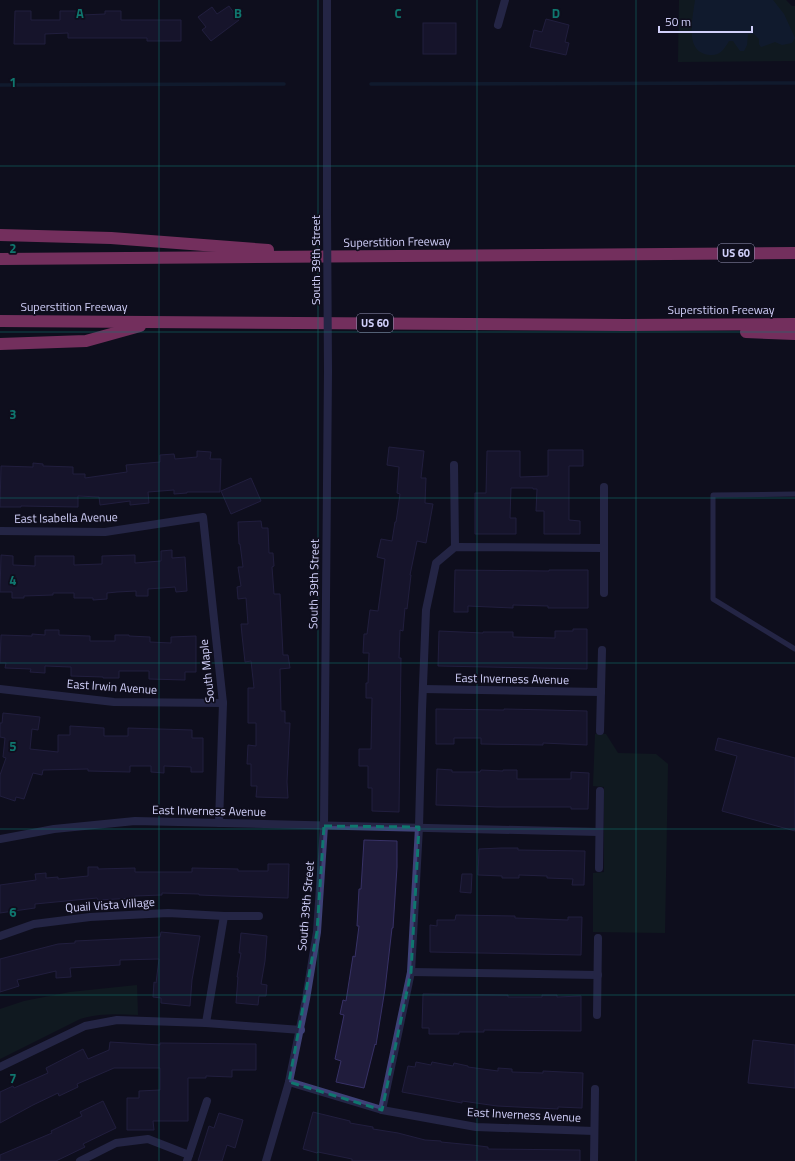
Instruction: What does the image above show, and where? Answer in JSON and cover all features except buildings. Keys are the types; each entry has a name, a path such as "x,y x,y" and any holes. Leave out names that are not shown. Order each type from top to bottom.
{"highway":[{"path":"0,235 111,238 357,257"},
{"name":"Superstition Freeway","path":"0,259 795,253"},
{"name":"Superstition Freeway","path":"0,321 678,326 795,324"},
{"path":"0,344 86,341 155,322"},
{"path":"678,326 795,334"}],"street":[{"name":"South 39th Street","path":"266,1161 289,1082 301,1030 317,932 324,826 328,371 327,0"},
{"path":"498,25 504,0"},
{"path":"454,465 454,547"},
{"path":"604,487 604,593"},
{"name":"East Isabella Avenue","path":"0,531 105,532 203,517"},
{"name":"South Maple","path":"203,517 223,703 219,823"},
{"path":"382,1110 411,972 419,827 426,610 436,563 454,547 603,548"},
{"path":"600,731 602,650"},
{"name":"East Irwin Avenue","path":"0,689 114,702 223,703"},
{"name":"East Inverness Avenue","path":"423,689 601,692"},
{"path":"599,868 600,791"},
{"name":"East Inverness Avenue","path":"0,839 54,829 135,821 599,832"},
{"name":"Quail Vista Village","path":"0,936 34,924 90,917 168,912 224,916 259,916"},
{"path":"206,1023 224,916"},
{"path":"597,1015 598,938"},
{"path":"411,972 598,975"},
{"path":"0,1067 85,1026 117,1020 206,1023 301,1030"},
{"name":"East Inverness Avenue","path":"289,1082 382,1110 476,1127 594,1131"},
{"name":"East Inverness Avenue","path":"594,1161 595,1089"},
{"path":"80,1161 116,1143 148,1139 188,1158 207,1101"}],"lane":[{"path":"795,494 713,495 713,599 795,649"}],"highlighted area":[{"path":"324,826 419,827 411,972 382,1110 289,1082 317,932"}],"green space":[{"path":"679,0 786,0 792,6 795,6 795,61 678,62"},
{"path":"595,734 606,734 618,753 656,754 668,764 665,933 593,932 593,873 604,872 604,787 593,786"},
{"path":"137,985 138,1015 101,1015 80,1019 0,1059 0,1009 24,1001 70,992"}],"water":[{"path":"695,0 773,0 784,14 795,38 792,43 782,45 775,42 761,47 759,44 759,39 754,34 748,34 747,45 744,51 740,51 733,41 729,41 720,53 711,55 702,53 696,49 693,42 692,25"}],"waterway":[{"path":"371,84 795,83"},
{"path":"0,85 284,84"}]}
